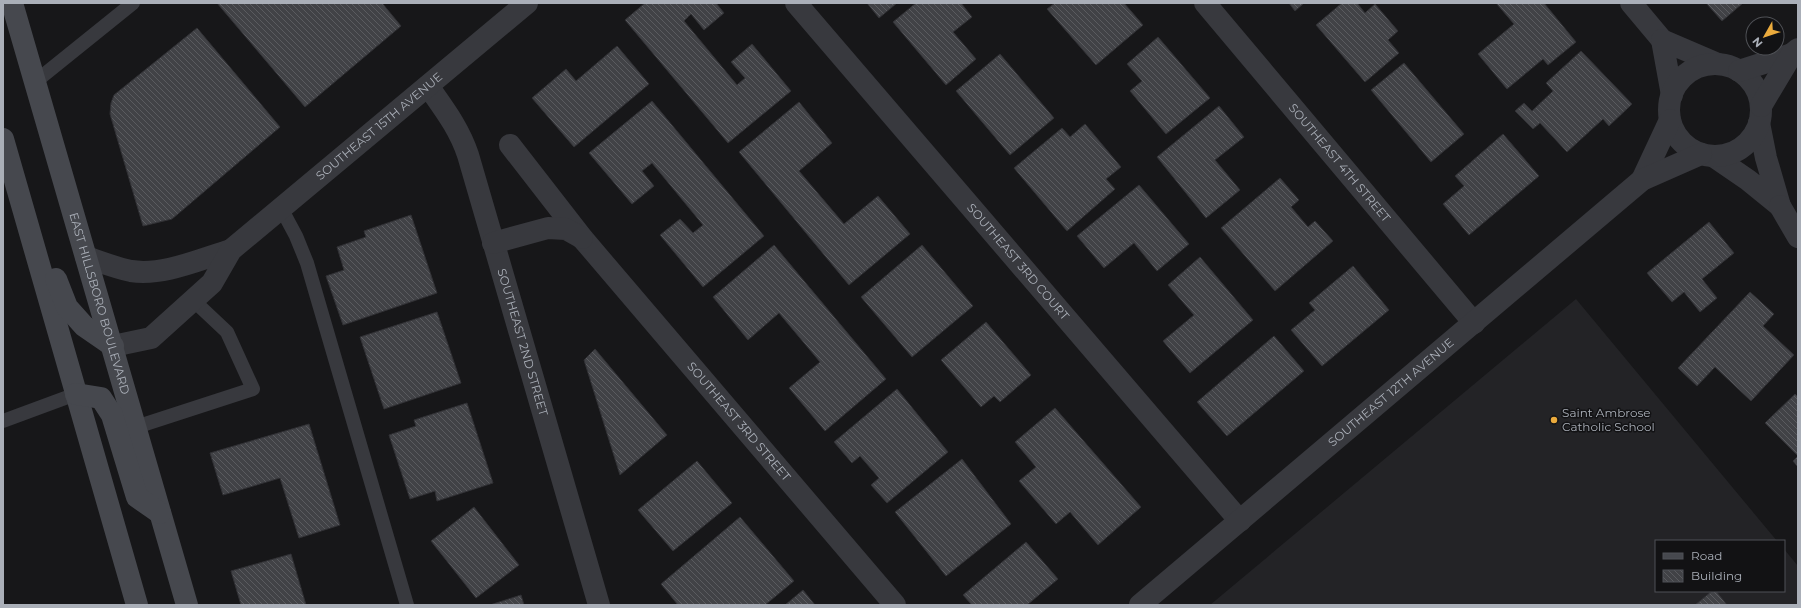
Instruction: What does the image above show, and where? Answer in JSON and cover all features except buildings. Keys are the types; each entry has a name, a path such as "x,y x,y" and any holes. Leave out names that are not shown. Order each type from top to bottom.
{"main road":[{"name":"EAST HILLSBORO BOULEVARD","path":"12,3 113,346 186,605"},
{"path":"4,143 67,307 84,326 113,346"},
{"path":"4,143 137,605"},
{"path":"76,394 101,398 112,415 137,497 160,513"}],"street":[{"name":"SOUTHEAST 15TH AVENUE","path":"113,346 150,338 212,282 231,250 527,3"},
{"name":"SOUTHEAST 3RD COURT","path":"796,3 1240,521"},
{"name":"SOUTHEAST 4TH STREET","path":"1205,3 1474,323"},
{"path":"1631,3 1662,40 1718,64 1739,71 1754,86 1766,158 1780,206 1798,236"},
{"path":"1662,40 1672,96"},
{"path":"1739,71 1795,51"},
{"path":"1707,155 1725,155 1736,151 1747,144 1754,134 1760,115 1795,51"},
{"path":"1718,64 1703,66 1690,72 1679,82 1672,96 1669,108 1670,120 1674,132 1691,149 1707,155 1748,180 1780,206"},
{"name":"SOUTHEAST 2ND STREET","path":"428,86 453,120 462,137 599,605"},
{"name":"SOUTHEAST 12TH AVENUE","path":"1642,180 1670,120"},
{"name":"SOUTHEAST 3RD STREET","path":"510,145 583,239 895,605"},
{"name":"SOUTHEAST 12TH AVENUE","path":"1140,605 1642,180 1707,155"},
{"name":"SOUTHEAST 3RD STREET","path":"493,243 548,228 566,229 583,239"},
{"name":"SOUTHEAST 15TH AVENUE","path":"86,257 131,270 151,272 231,250"}],"lane":[{"path":"35,82 133,3"},
{"path":"281,208 296,236 307,263 407,605"},
{"path":"136,427 253,389 227,332 193,300"},
{"path":"3,420 76,394"}],"shaded area":[{"name":"Saint Ambrose Catholic School","path":"1576,299 1776,540 1655,540 1655,592 1785,592 1785,550 1798,566 1798,605 1210,605"}],"place":[{"name":"Saint Ambrose Catholic School","path":"1554,420"}]}
